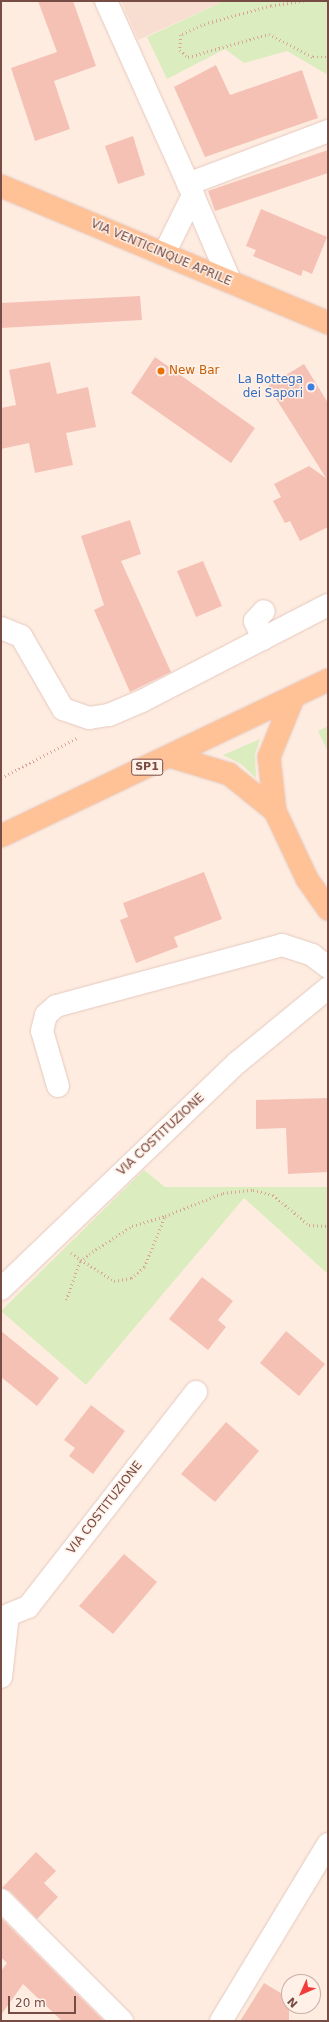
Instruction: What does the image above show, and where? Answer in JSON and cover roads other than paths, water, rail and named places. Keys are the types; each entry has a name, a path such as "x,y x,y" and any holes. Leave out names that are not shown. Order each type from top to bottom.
{"main road":[{"name":"VIA VENTICINQUE APRILE","path":"1,186 230,282 326,320"},
{"name":"SP1","path":"1,836 328,680"},
{"path":"293,698 269,757 275,811 307,879 328,909"},
{"path":"169,756 230,774 275,811"}],"street":[{"path":"106,1 191,190 230,282"},
{"path":"164,254 191,190 328,131"},
{"path":"1,628 21,636 56,699 77,725 109,716 263,639 327,597"},
{"path":"263,639 255,620 264,611"},
{"path":"58,1086 42,1031 46,1015 56,1006 282,944 312,955 328,967"},
{"name":"VIA COSTITUZIONE","path":"1,1289 53,1236 238,1062 328,988"},
{"name":"VIA COSTITUZIONE","path":"1,1677 4,1613 28,1607 196,1392"},
{"path":"221,2021 328,1844"},
{"path":"1,1900 122,2021"}],"place":[{"name":"New Bar","path":"161,371"},
{"name":"La Bottega dei Sapori","path":"311,387"}]}
